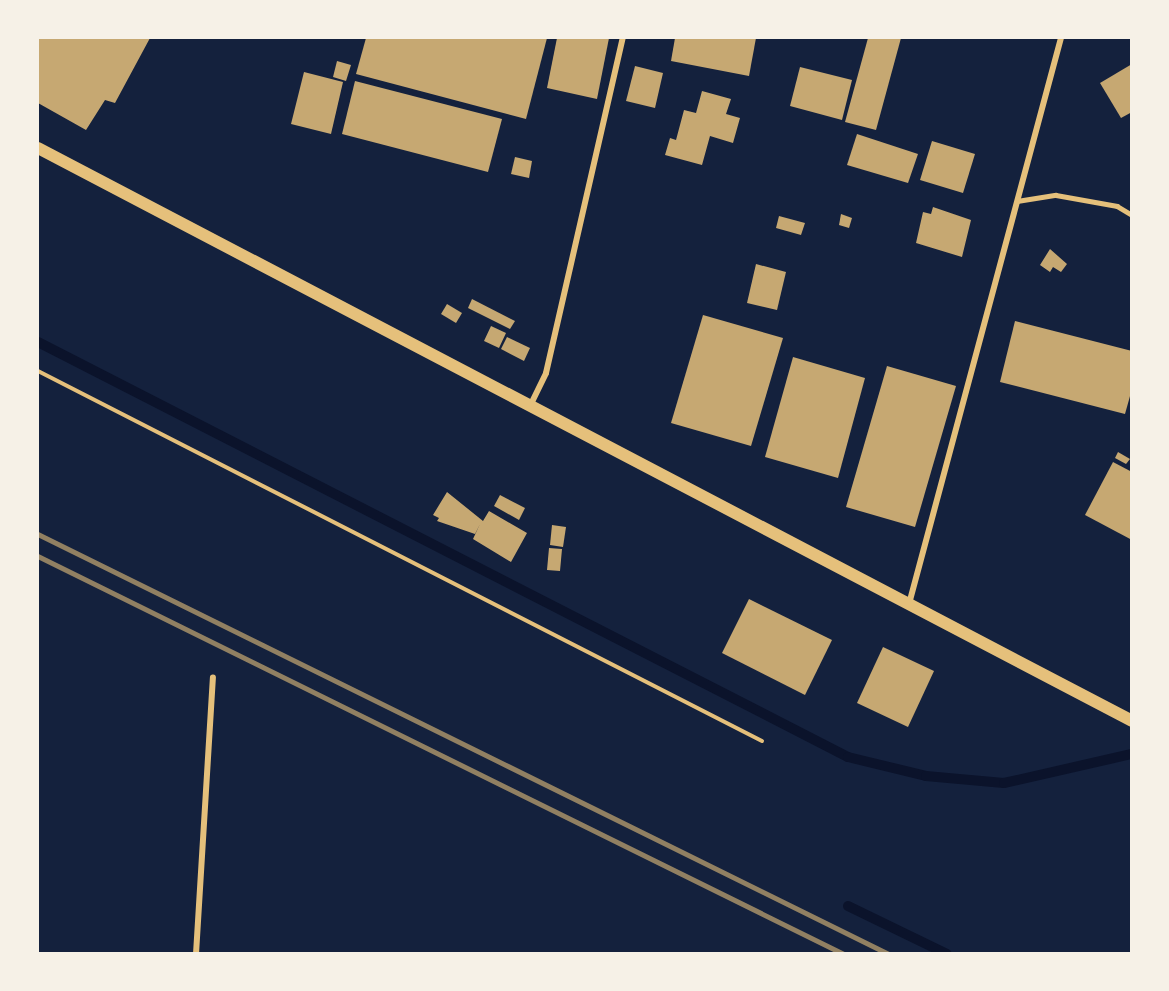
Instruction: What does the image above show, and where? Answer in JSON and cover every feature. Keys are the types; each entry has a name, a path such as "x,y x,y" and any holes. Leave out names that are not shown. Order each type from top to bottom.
{"main road":[{"path":"38,148 531,404 1131,721"}],"street":[{"path":"531,404 546,373 623,38"},
{"path":"909,603 1014,202 1061,38"},
{"path":"196,954 213,678"}],"lane":[{"path":"1014,202 1056,195 1117,206 1131,215"}],"path":[{"path":"38,371 762,741"}],"building":[{"path":"38,38 150,38 115,103 105,100 86,130 38,103"},
{"path":"366,38 547,38 526,119 356,74"},
{"path":"557,38 609,38 597,99 547,88"},
{"path":"675,38 756,38 749,76 671,61"},
{"path":"868,38 901,38 876,130 845,122"},
{"path":"337,61 351,65 346,81 333,77"},
{"path":"1132,64 1132,112 1121,118 1100,83"},
{"path":"635,66 663,73 655,108 626,101"},
{"path":"800,67 852,80 842,120 790,106"},
{"path":"304,72 343,82 331,134 291,124"},
{"path":"355,81 502,119 488,172 342,134"},
{"path":"702,91 731,99 726,114 740,118 733,143 710,136 702,165 665,155 670,138 676,140 684,110 696,113"},
{"path":"857,134 918,154 908,183 847,165"},
{"path":"932,141 975,154 963,193 920,180"},
{"path":"515,157 532,161 529,178 511,174"},
{"path":"933,207 971,220 962,257 916,243 923,212 931,214"},
{"path":"841,214 852,218 849,228 839,225"},
{"path":"779,216 805,223 801,235 776,228"},
{"path":"1050,249 1067,264 1061,272 1053,267 1050,272 1040,265"},
{"path":"756,264 786,272 777,310 747,303"},
{"path":"472,299 515,321 510,329 468,308"},
{"path":"447,304 462,313 456,323 441,314"},
{"path":"703,315 783,338 751,446 671,423"},
{"path":"1015,321 1132,351 1132,389 1125,414 1000,382"},
{"path":"491,326 506,333 499,348 484,341"},
{"path":"507,337 530,348 524,361 501,349"},
{"path":"793,357 865,378 838,478 765,457"},
{"path":"887,366 956,386 915,527 846,507"},
{"path":"1118,452 1130,459 1126,464 1115,458"},
{"path":"1113,462 1132,472 1132,540 1085,515"},
{"path":"447,492 483,521 489,511 527,533 511,562 473,539 480,524 475,534 437,521 439,518 433,515"},
{"path":"500,495 525,508 519,520 494,506"},
{"path":"552,525 566,527 563,547 550,545"},
{"path":"549,548 562,549 560,571 547,570"},
{"path":"749,599 832,640 805,695 722,653"},
{"path":"883,647 934,671 908,727 857,703"}],"waterway":[{"path":"38,342 848,757 926,776 1004,783 1132,754"},
{"path":"848,906 947,954"}],"railway":[{"path":"38,534 889,954"},
{"path":"38,556 844,954"}]}
